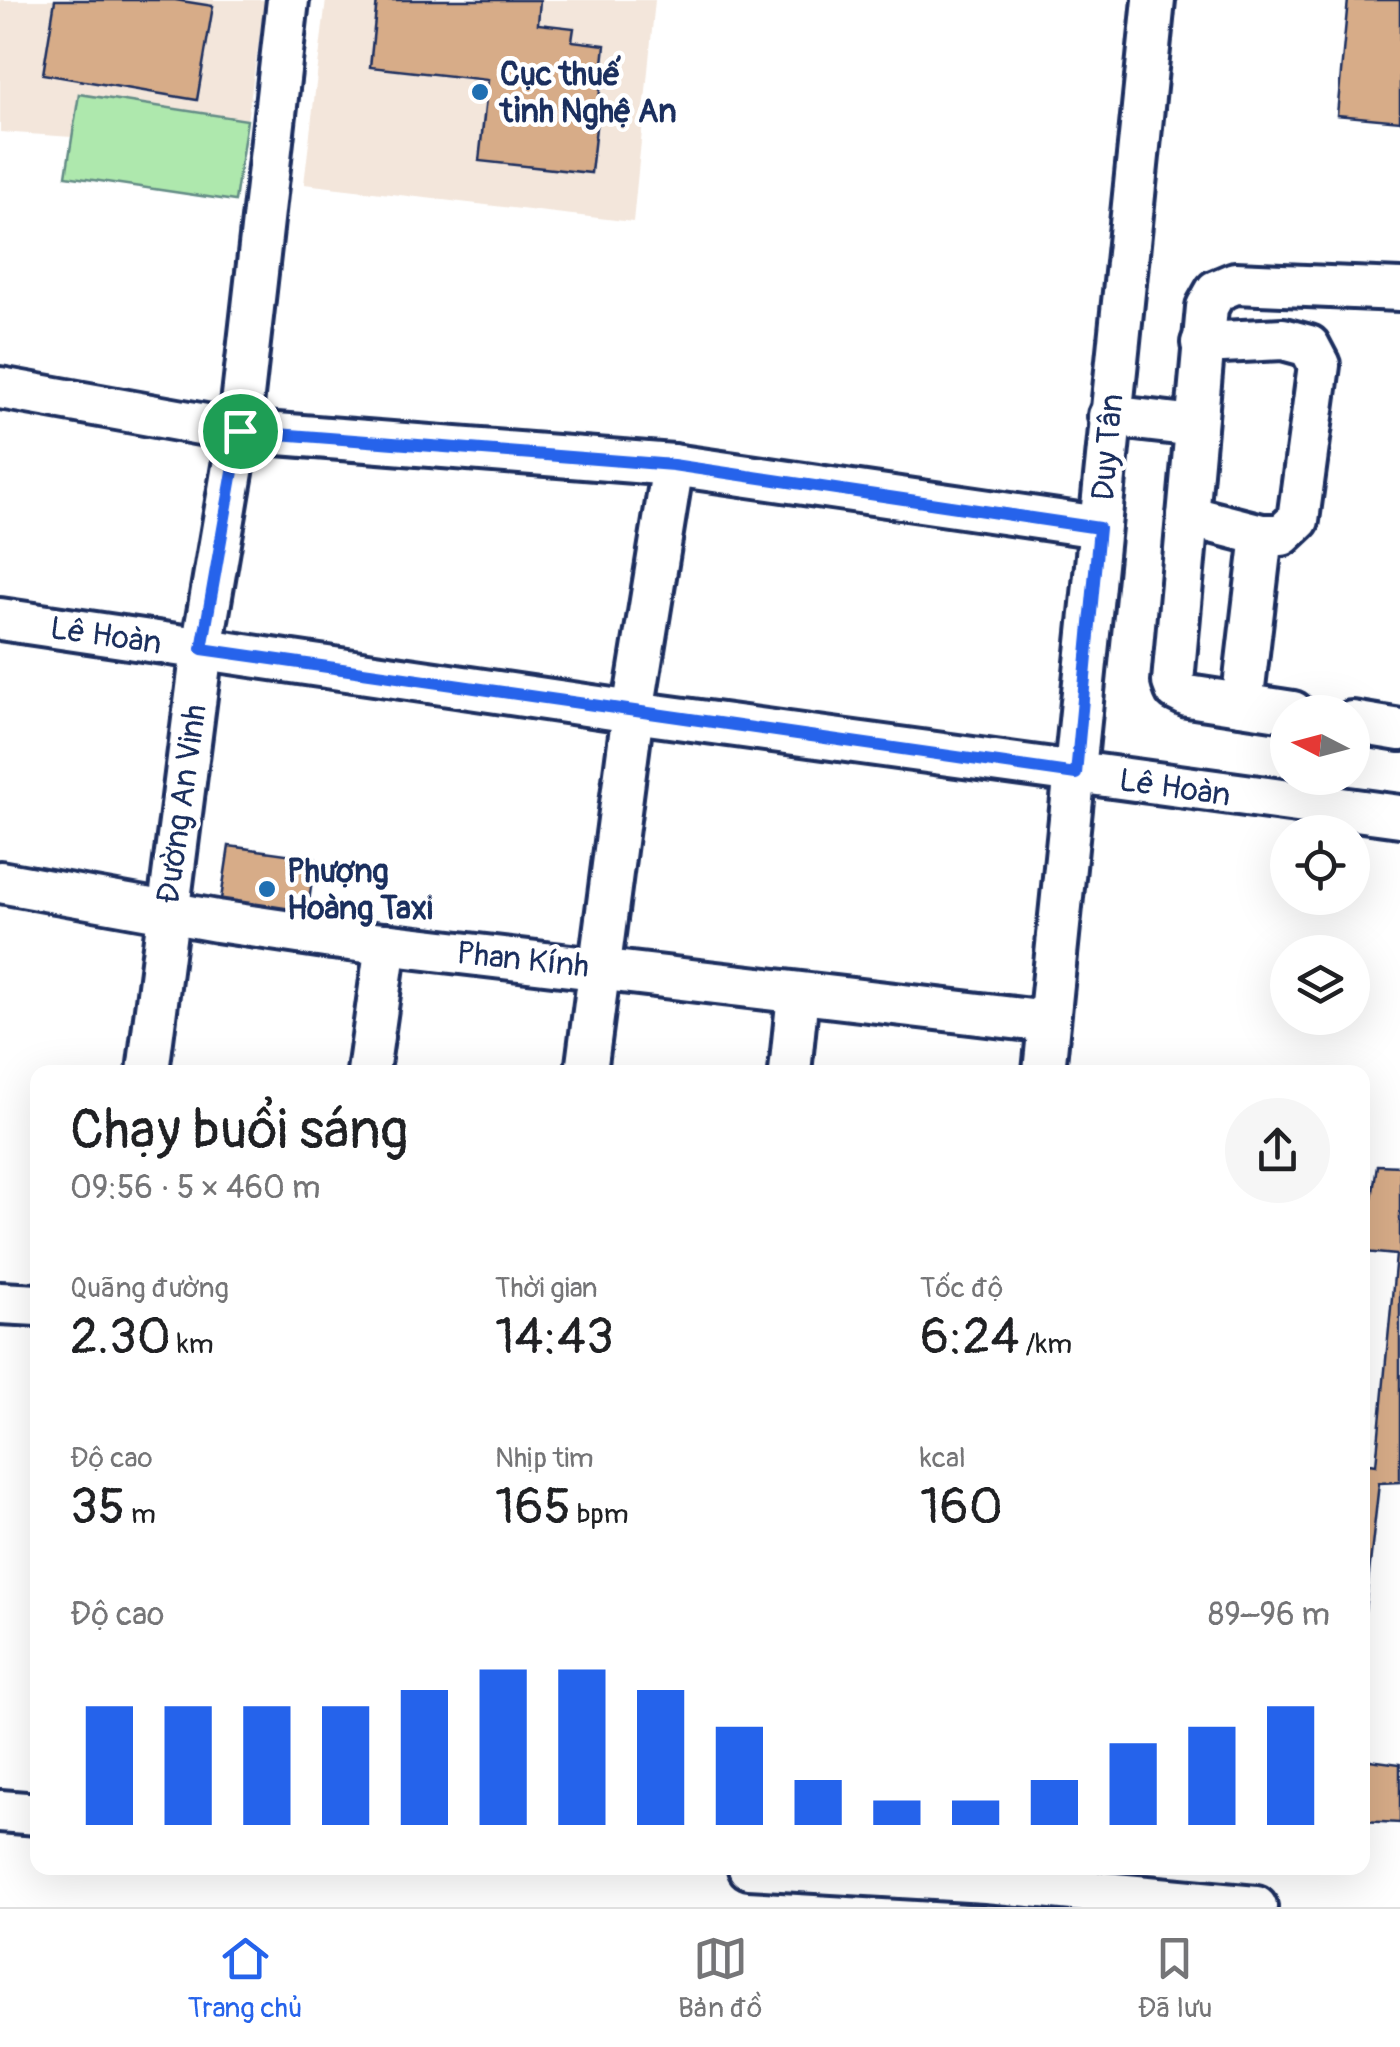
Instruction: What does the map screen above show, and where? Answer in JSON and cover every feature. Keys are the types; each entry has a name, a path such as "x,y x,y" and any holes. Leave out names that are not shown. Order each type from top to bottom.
{"street":[{"name":"Đường An Vinh","path":"149,1065 202,649 240,431 288,0"},
{"name":"Duy Tân","path":"1045,1065 1154,0"},
{"path":"1270,708 1188,696 1176,690 1173,682 1207,307 1216,291 1235,283 1400,290"},
{"path":"1188,516 1262,535 1282,535 1298,520 1320,365 1308,346 1284,340 1202,343"},
{"path":"0,388 240,431 673,465 1099,528"},
{"path":"1109,416 1195,426"},
{"path":"587,1065 633,712 673,465"},
{"path":"1242,704 1262,535"},
{"name":"Lê Hoàn","path":"0,619 633,712 1400,816"},
{"path":"1370,725 1400,730"},
{"name":"Phan Kính","path":"0,882 167,912 386,944 1048,1022"},
{"path":"369,1065 386,944"},
{"path":"791,1065 798,994"},
{"path":"0,1302 30,1304"},
{"path":"0,1811 30,1813"},
{"path":"846,1875 1256,1907"}],"shaded area":[{"path":"0,0 265,0 235,201 66,176 72,137 0,132"},
{"name":"Cục thuế tỉnh Nghệ An","path":"326,0 655,0 633,222 304,184"}],"green space":[{"path":"79,94 247,120 235,201 66,176"}],"building":[{"path":"55,0 175,0 213,6 197,100 43,74"},
{"path":"377,0 540,0 538,24 574,28 572,41 605,45 591,173 479,161 488,80 370,67"},
{"path":"1348,0 1400,0 1400,121 1337,115"},
{"name":"Phượng Hoàng Taxi","path":"229,846 315,858 305,931 218,919"},
{"path":"1377,1165 1400,1166 1400,1482 1379,1483 1370,1565 1370,1464 1376,1465 1396,1255 1370,1253 1370,1212"},
{"path":"1370,1760 1400,1764 1400,1823 1370,1821"}],"place":[{"name":"Cục thuế tỉnh Nghệ An","path":"480,92"},
{"name":"Phượng Hoàng Taxi","path":"267,889"}],"route":[{"path":"240,431 673,465 1099,528 1076,774 202,649 240,431"}]}
